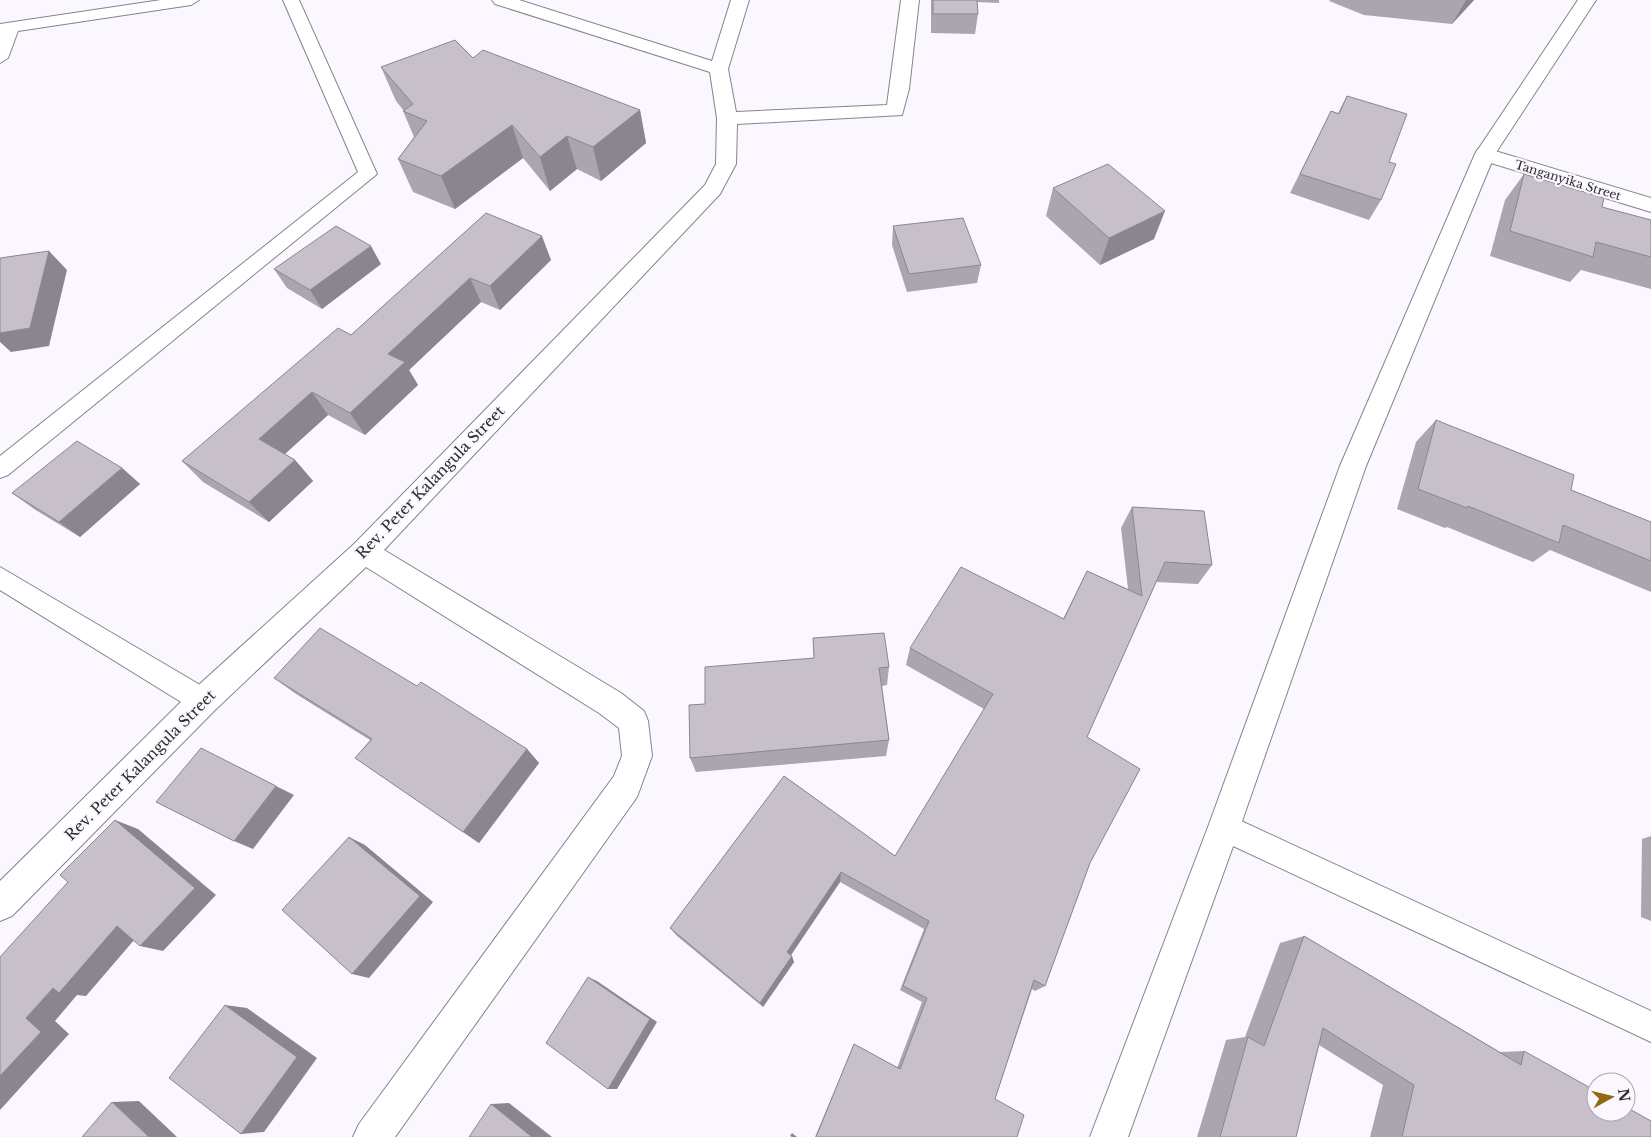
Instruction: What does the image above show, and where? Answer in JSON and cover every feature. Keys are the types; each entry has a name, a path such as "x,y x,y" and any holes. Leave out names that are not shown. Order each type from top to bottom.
{"street":[{"path":"500,0 719,69"},
{"name":"Rev. Peter Kalangula Street","path":"0,904 203,701 364,552 713,189 726,164 727,118 719,69 740,0"},
{"path":"727,118 895,111 900,90 910,0"},
{"path":"1109,1137 1224,827 1354,466 1485,154 1587,0"},
{"name":"Tanganyika Street","path":"1485,154 1651,205"},
{"path":"364,552 610,703 634,721 637,756 626,786 372,1137"}],"lane":[{"path":"0,58 6,28 191,0"},
{"path":"0,470 368,174 291,0"},
{"path":"0,577 203,701"},
{"path":"1224,827 1651,1026"}],"building":[{"path":"933,0 977,0 978,14 933,14"},
{"path":"455,40 473,58 483,50 640,110 593,147 567,136 540,157 512,125 441,176 398,159 427,121 403,111 413,104 381,67"},
{"path":"1347,96 1407,114 1389,162 1396,164 1381,200 1300,174 1331,111 1339,114"},
{"path":"1108,164 1165,211 1109,238 1053,188"},
{"path":"1524,174 1604,198 1602,207 1651,220 1651,257 1596,242 1593,257 1510,231"},
{"path":"486,213 542,236 490,286 470,278 388,354 405,362 350,413 312,392 259,439 295,460 249,502 182,461 338,328 351,335"},
{"path":"963,218 981,265 909,274 893,226"},
{"path":"336,226 371,246 310,290 274,269"},
{"path":"49,251 30,328 0,333 0,258"},
{"path":"1436,420 1574,475 1571,490 1651,522 1651,561 1563,525 1559,543 1468,506 1467,508 1418,489"},
{"path":"77,441 122,468 59,522 12,493"},
{"path":"1132,507 1204,511 1212,565 1165,562 1087,737 1140,769 1090,863 1045,986 1034,980 995,1099 1024,1115 1017,1137 816,1137 854,1044 900,1069 927,998 903,986 929,921 841,872 787,952 792,956 760,1003 670,928 784,776 895,856 993,694 910,648 961,567 1064,619 1087,571 1142,596"},
{"path":"320,628 417,686 421,682 527,749 463,832 355,758 372,739 274,678"},
{"path":"884,633 889,667 879,668 889,740 690,758 689,705 705,704 705,667 814,658 813,638"},
{"path":"201,748 276,786 234,841 156,802"},
{"path":"115,820 195,888 140,946 117,926 59,993 53,988 26,1018 41,1032 0,1076 0,957 68,882 60,875"},
{"path":"349,837 420,896 352,974 282,910"},
{"path":"1304,936 1521,1065 1524,1051 1586,1085 1586,1122 1636,1122 1636,1113 1651,1121 1651,1137 1402,1137 1414,1085 1323,1028 1296,1137 1220,1137 1248,1037 1264,1046"},
{"path":"588,977 650,1019 608,1089 546,1043"},
{"path":"225,1005 297,1057 241,1134 169,1078"},
{"path":"112,1102 149,1137 82,1137"},
{"path":"491,1104 532,1137 469,1137"}]}
